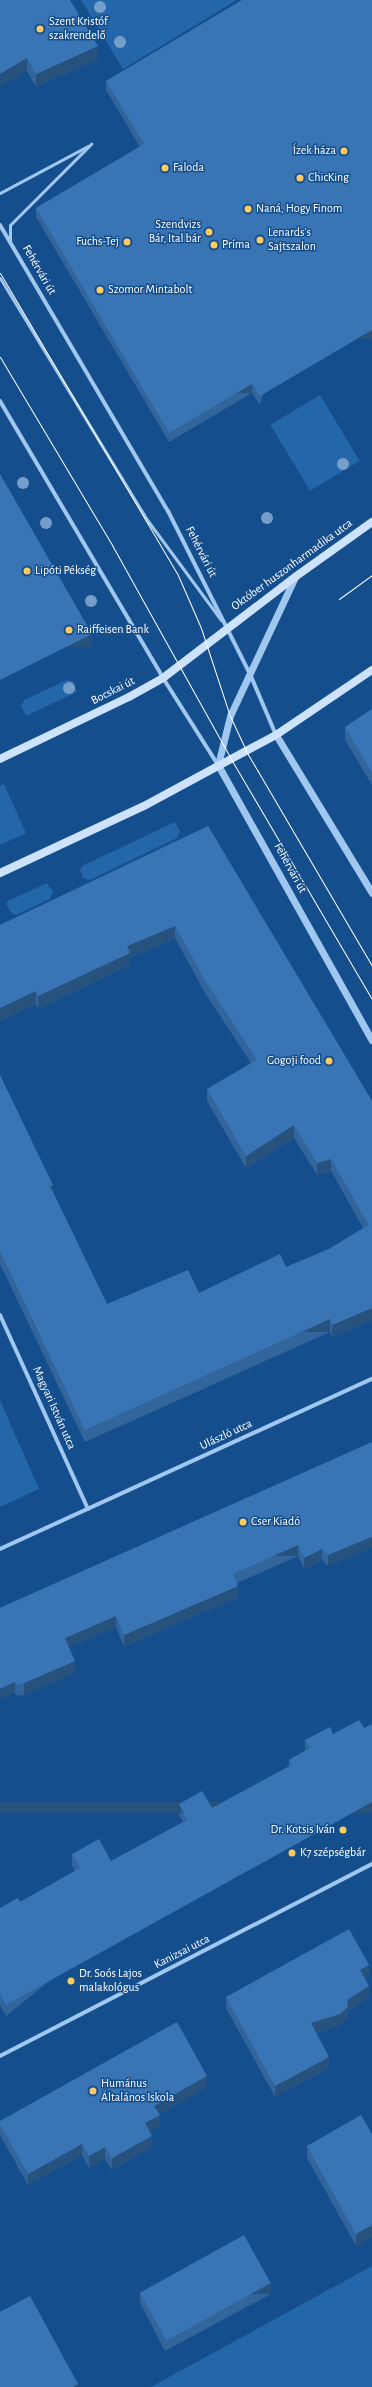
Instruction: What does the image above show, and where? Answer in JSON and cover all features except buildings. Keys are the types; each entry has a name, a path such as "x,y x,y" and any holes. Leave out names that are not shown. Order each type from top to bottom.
{"main road":[{"name":"Október huszonharmadika utca","path":"227,628 372,522"},
{"name":"Bocskai út","path":"0,759 130,697 163,678 227,628"},
{"path":"0,873 144,806 276,735 372,670"}],"street":[{"name":"Fehérvári út","path":"0,225 168,511 250,674 276,735 372,893"},
{"name":"Fehérvári út","path":"0,401 163,678 218,765 372,1040"},
{"path":"218,765 230,716 295,577"},
{"name":"Magyari István utca","path":"0,1315 88,1509"},
{"name":"Ulászló utca","path":"0,1549 372,1379"},
{"name":"Kanizsai utca","path":"0,2056 372,1864"}],"lane":[{"path":"0,193 91,144 10,225 11,245"},
{"path":"0,278 148,521 227,628"}],"shaded area":[{"path":"81,0 237,0 123,69"},
{"path":"320,395 360,461 310,491 270,425"},
{"path":"67,680 73,681 77,692 26,716 21,706 24,700"},
{"path":"4,784 26,833 0,845 0,786"},
{"path":"175,822 180,832 177,838 90,880 83,878 80,870 82,866"},
{"path":"47,883 53,892 50,899 16,915 11,913 6,904 8,901"},
{"path":"0,1400 39,1489 0,1507"},
{"path":"372,2266 372,2387 151,2387"}],"tram line":[{"path":"0,273 177,573 201,628 230,716 246,751 372,966"},
{"path":"0,357 112,545 231,759 372,999"},
{"path":"339,599 372,575"}],"place":[{"name":"Szent Kristóf szakrendelő","path":"40,29"},
{"name":"Ízek háza","path":"344,151"},
{"name":"Faloda","path":"165,168"},
{"name":"ChicKing","path":"300,178"},
{"name":"Naná, Hogy Finom","path":"248,209"},
{"name":"Szendvizs Bár, Ital bár","path":"209,232"},
{"name":"Lenards's Sajtszalon","path":"260,240"},
{"name":"Fuchs-Tej","path":"127,242"},
{"name":"Príma","path":"214,245"},
{"name":"Szomor Mintabolt","path":"100,290"},
{"name":"Lipóti Pékség","path":"27,571"},
{"name":"Raiffeisen Bank","path":"69,630"},
{"name":"Gogoji food","path":"329,1061"},
{"name":"Cser Kiadó","path":"243,1522"},
{"name":"Dr. Kotsis Iván","path":"343,1830"},
{"name":"K7 szépségbár","path":"292,1853"},
{"name":"Dr. Soós Lajos malakológus","path":"71,1981"},
{"name":"Humánus Általános Iskola","path":"93,2091"}]}
